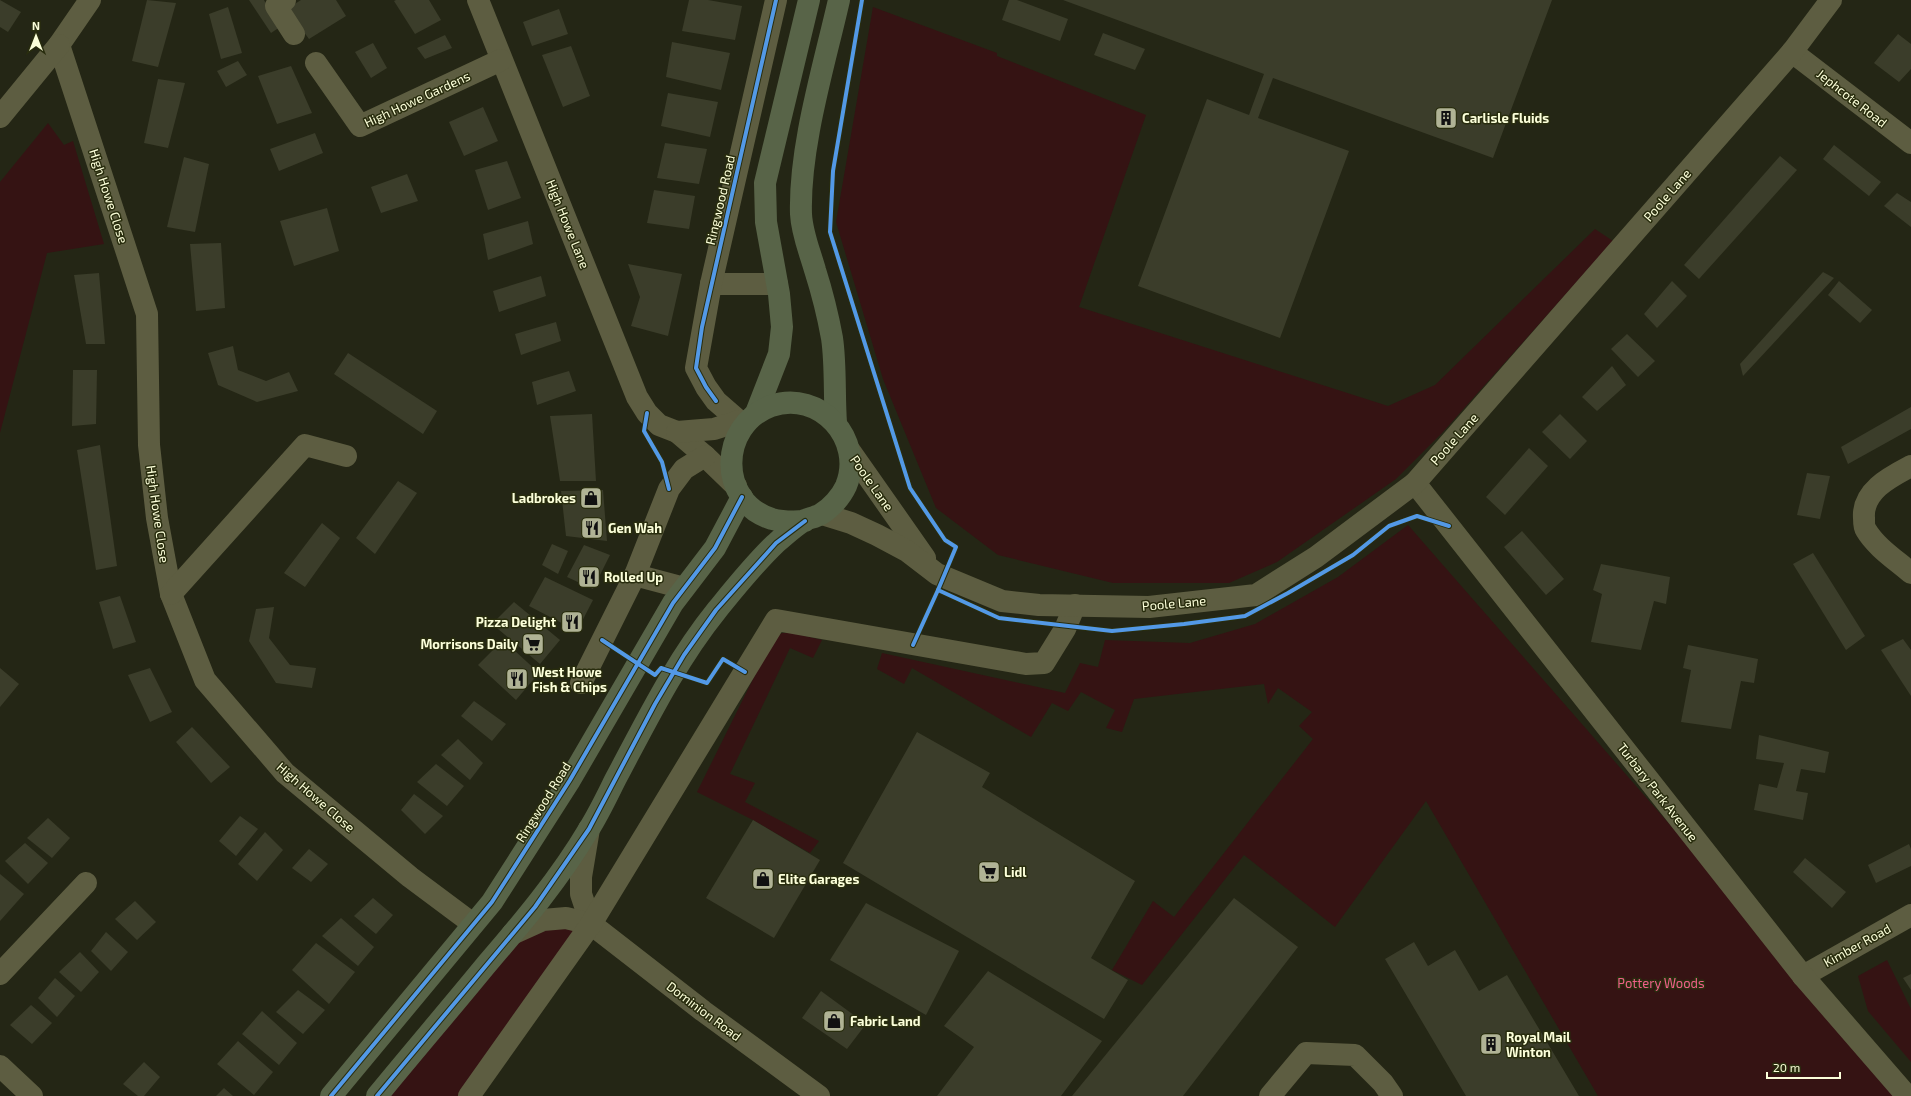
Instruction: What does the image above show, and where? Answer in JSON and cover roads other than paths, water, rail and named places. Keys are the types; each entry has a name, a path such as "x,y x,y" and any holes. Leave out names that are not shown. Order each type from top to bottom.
{"highway":[{"path":"809,0 765,183 766,222 777,284 782,326 779,354 737,436 732,452 731,469 739,492 754,510 770,518 787,522 813,517"},
{"path":"836,423 832,338 815,271 806,243 802,216 801,188 816,102 839,0"},
{"path":"377,1096 535,907 589,829 684,655 716,610 776,543 836,502 846,487 850,469 850,451 844,436 836,423 822,411 806,404 789,402 772,406 747,419"},
{"name":"Ringwood Road","path":"331,1096 492,902 570,780 673,603 715,548 739,492"}],"street":[{"path":"0,117 59,45 90,0"},
{"name":"High Howe Lane","path":"478,0 637,397 647,413 659,425 677,432 705,456 739,492"},
{"name":"Ringwood Road","path":"747,419 716,401 706,387 696,368 711,284 776,0"},
{"name":"Poole Lane","path":"813,517 851,523 907,551 937,574 1002,601 1039,605 1149,607 1256,595 1316,557 1414,483 1792,52 1831,0"},
{"path":"278,2 294,34"},
{"name":"High Howe Close","path":"59,45 147,314 149,445 157,518 171,594 205,680 285,774 410,877 473,924"},
{"name":"Jephcote Road","path":"1792,52 1911,143"},
{"name":"High Howe Gardens","path":"316,63 360,126 501,60"},
{"path":"711,284 777,284"},
{"name":"High Howe Lane","path":"677,432 714,429 747,419"},
{"path":"171,594 304,446 346,456"},
{"name":"Poole Lane","path":"850,451 937,574"},
{"path":"581,682 635,575 669,489 684,469 705,456"},
{"path":"1911,466 1887,480 1867,497 1864,513 1865,529 1882,549 1911,573"},
{"name":"Turbary Park Avenue","path":"1414,483 1803,976 1907,1096"},
{"path":"635,575 684,588"},
{"path":"469,1096 485,1076 591,924 776,620 1026,664 1044,663 1065,628 1075,605"},
{"path":"589,829 581,877 580,894 591,924"},
{"path":"0,974 86,884"},
{"name":"Kimber Road","path":"1803,976 1911,915"},
{"path":"512,934 543,920 566,918 591,924"},
{"name":"Dominion Road","path":"591,924 703,1011 819,1096"},
{"path":"1270,1096 1306,1053 1355,1055 1383,1083 1392,1096"},
{"path":"0,1066 32,1096"}],"place":[{"name":"Carlisle Fluids","path":"1446,118"},
{"name":"Ladbrokes","path":"591,498"},
{"name":"Gen Wah","path":"592,528"},
{"name":"Rolled Up","path":"589,577"},
{"name":"Pizza Delight","path":"572,622"},
{"name":"Morrisons Daily","path":"533,644"},
{"name":"West Howe Fish & Chips","path":"517,679"},
{"name":"Lidl","path":"989,872"},
{"name":"Elite Garages","path":"763,879"},
{"name":"Fabric Land","path":"834,1021"},
{"name":"Royal Mail Winton","path":"1491,1044"}],"park label":[{"name":"Pottery Woods","path":"1661,983"}]}
